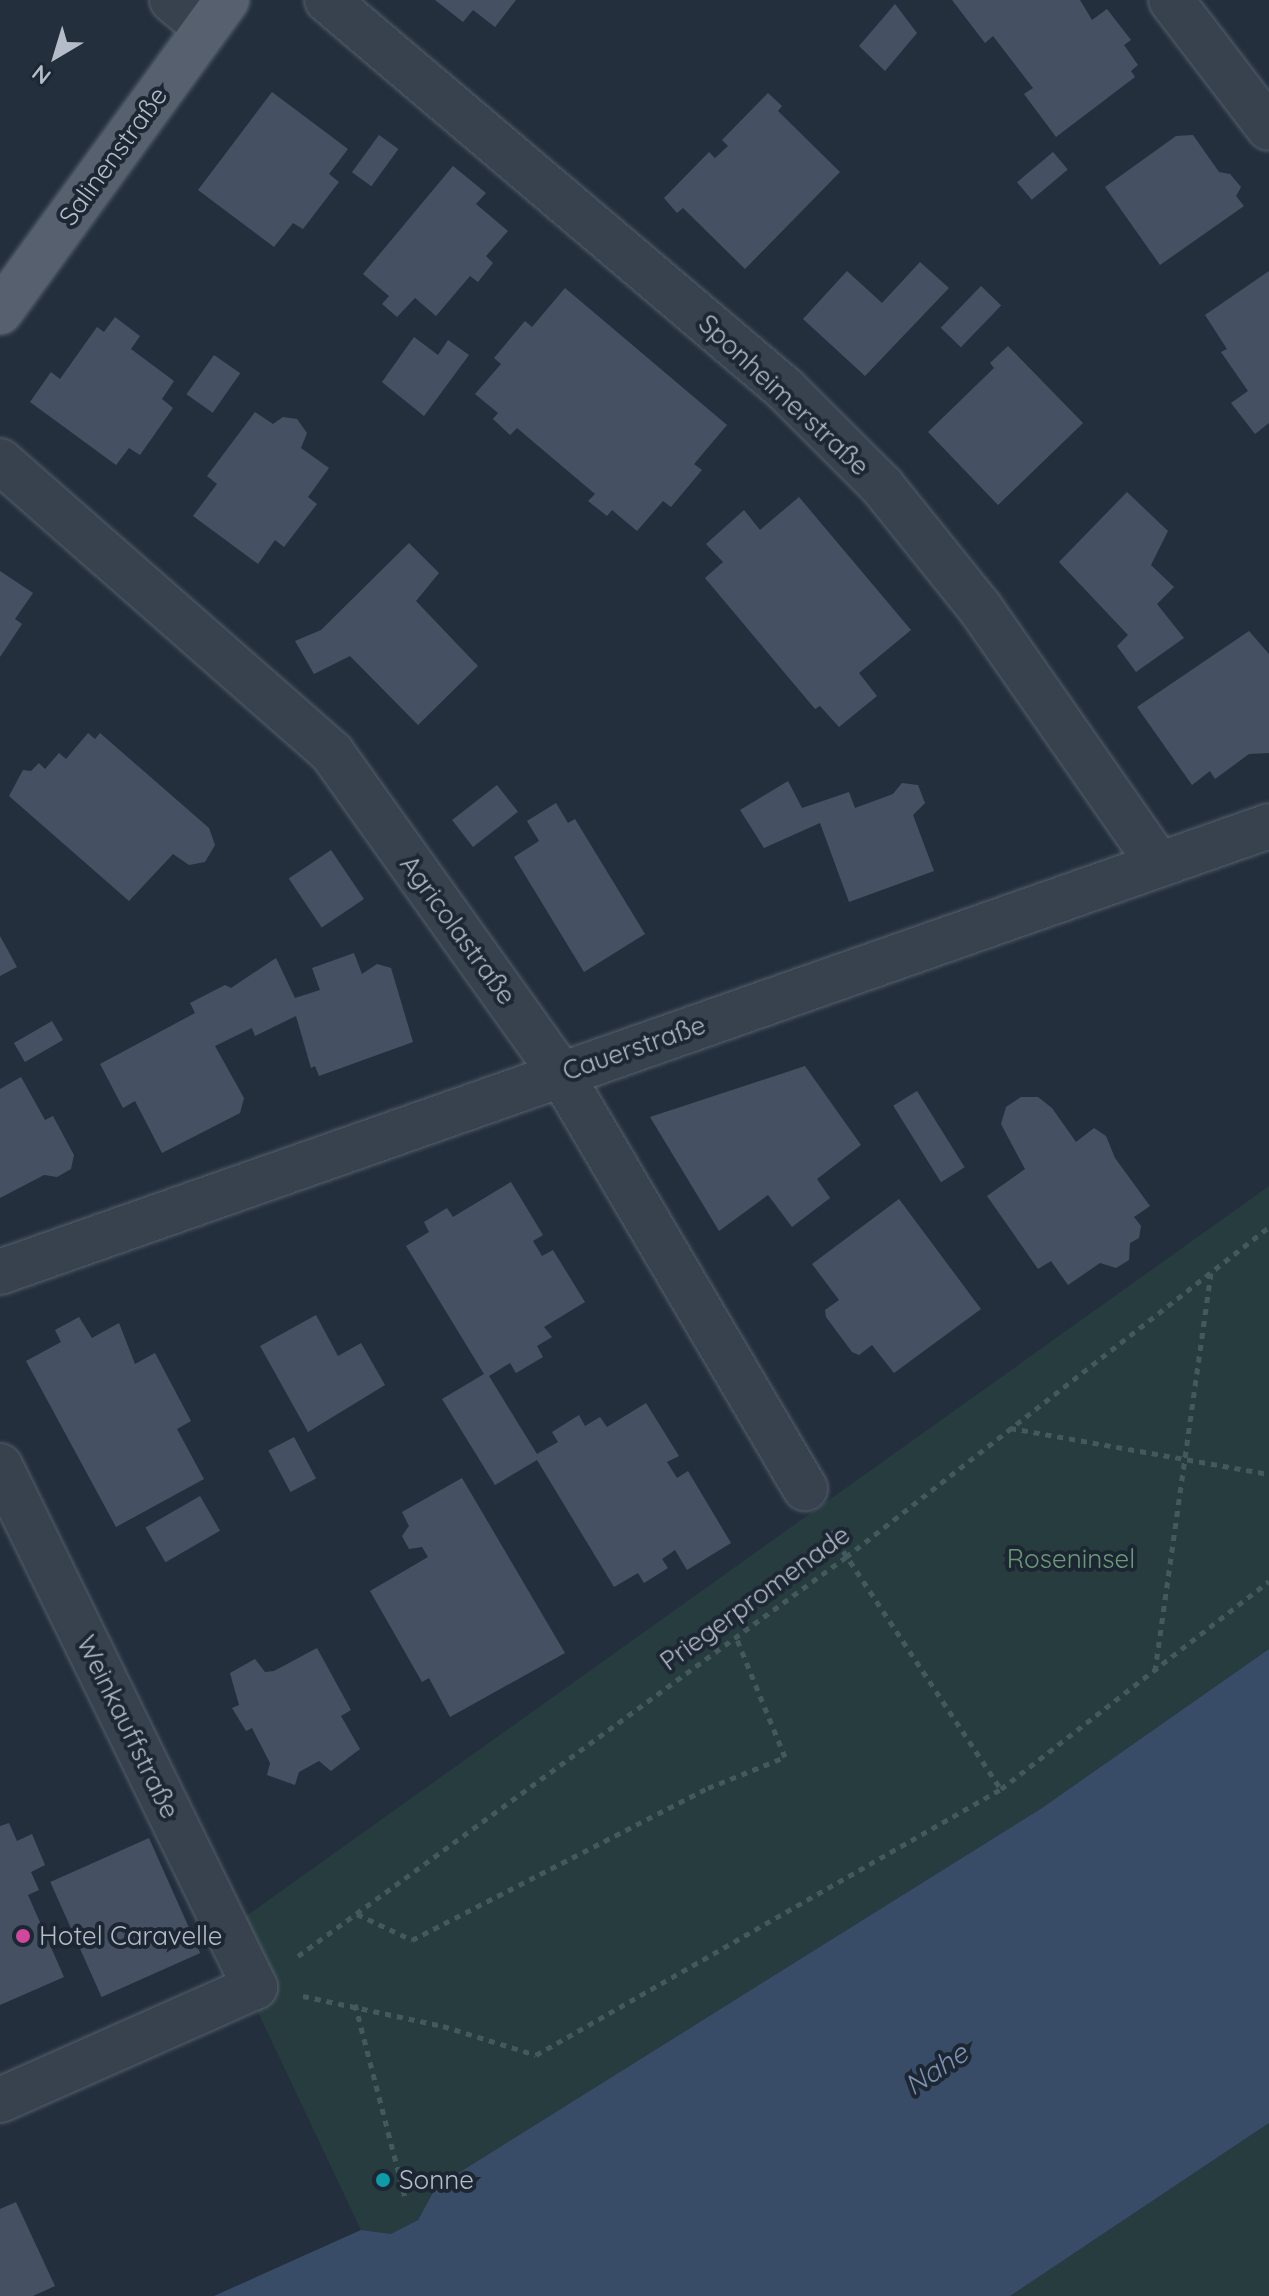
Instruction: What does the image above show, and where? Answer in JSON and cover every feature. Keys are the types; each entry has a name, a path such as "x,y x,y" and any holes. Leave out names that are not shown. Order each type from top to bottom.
{"main road":[{"name":"Salinenstraße","path":"0,312 217,14"}],"street":[{"path":"172,0 217,14"},
{"name":"Sponheimerstraße","path":"327,0 785,389 882,486 980,608 1159,865"},
{"path":"1171,0 1267,121"},
{"name":"Agricolastraße","path":"0,461 332,753 561,1074 805,1489"},
{"name":"Cauerstraße","path":"0,1272 1269,826"},
{"name":"Weinkauffstraße","path":"0,1466 255,1987"},
{"path":"0,2100 255,1987"}],"path":[{"name":"Priegerpromenade","path":"255,1987 846,1557 1269,1227"},
{"path":"1155,1672 1211,1272"},
{"path":"1008,1428 1269,1474"},
{"path":"846,1557 1001,1789"},
{"path":"255,1987 355,2004 536,2055 1001,1789 1269,1581"},
{"path":"357,1914 412,1940 708,1788 785,1757 736,1637"},
{"path":"355,2004 405,2198"}],"green space":[{"name":"Roseninsel","path":"1269,1186 1269,1649 1042,1808 436,2187 418,2220 391,2234 361,2230 221,1934"},
{"path":"1269,2123 1269,2296 1010,2296"}],"water":[{"name":"Nahe","path":"1269,1649 1269,2123 1010,2296 214,2296 361,2230 391,2234 418,2220 436,2187 1042,1808"}],"building":[{"path":"435,0 516,0 495,27 473,10 463,22"},
{"path":"952,0 1080,0 1092,20 1107,9 1131,40 1124,45 1138,65 1131,71 1135,77 1056,137 1024,94 1033,88 993,36 985,43"},
{"path":"895,4 917,33 885,71 859,46"},
{"path":"272,92 348,149 329,174 339,182 303,229 293,223 274,247 198,190"},
{"path":"768,93 782,106 778,111 840,172 745,269 683,208 677,213 664,198 709,152 715,158 728,146 722,140"},
{"path":"379,135 398,149 371,186 352,172"},
{"path":"1193,135 1219,172 1230,174 1241,187 1236,196 1244,206 1160,265 1105,187 1176,136"},
{"path":"1053,152 1068,170 1032,200 1017,182"},
{"path":"453,166 486,193 476,204 508,231 486,256 493,263 478,282 470,276 436,316 415,298 397,317 382,304 389,296 363,274"},
{"path":"920,262 949,288 865,376 803,319 847,271 882,303"},
{"path":"1269,271 1269,423 1255,434 1231,403 1248,391 1221,352 1227,349 1205,315"},
{"path":"981,286 1001,305 961,347 941,328"},
{"path":"565,288 727,425 694,464 702,470 671,507 663,501 637,531 612,510 607,516 588,501 595,494 517,428 510,435 493,419 498,413 475,394 501,364 494,358 525,321 532,327"},
{"path":"115,317 140,336 131,349 174,381 162,399 173,408 140,455 129,448 116,465 30,402 51,372 60,379 97,327 104,332"},
{"path":"414,337 438,355 448,340 469,355 424,416 382,382"},
{"path":"1008,346 1083,423 998,505 928,432 994,368 990,363"},
{"path":"214,355 240,373 213,413 186,394"},
{"path":"255,412 273,424 283,417 297,419 307,433 301,448 329,468 308,497 317,504 284,547 275,540 258,564 193,516 217,484 207,476"},
{"path":"1127,492 1168,531 1151,565 1174,587 1157,604 1184,638 1136,672 1117,646 1128,635 1059,562"},
{"path":"799,497 911,630 859,673 877,696 839,727 820,706 815,709 705,578 723,562 706,544 744,510 760,530"},
{"path":"409,543 439,573 416,601 478,666 418,725 350,656 314,674 295,641 321,630"},
{"path":"0,571 33,593 15,619 22,624 0,657"},
{"path":"1249,631 1269,654 1269,753 1249,754 1215,779 1210,771 1192,785 1137,707"},
{"path":"88,733 95,739 100,733 209,828 215,845 205,862 189,865 173,854 129,901 9,796 23,770 31,771 39,763 45,769 59,753 66,759"},
{"path":"788,781 802,808 849,792 855,808 893,794 902,783 918,785 925,803 913,815 934,871 849,902 820,823 764,848 740,810"},
{"path":"497,785 518,812 473,847 452,820"},
{"path":"556,803 568,823 575,819 645,934 584,972 514,857 539,841 527,821"},
{"path":"331,850 364,899 322,927 289,879"},
{"path":"0,936 17,967 0,976"},
{"path":"354,953 362,974 377,964 391,968 413,1042 319,1076 315,1066 311,1068 296,1016 255,1036 252,1028 215,1046 244,1098 240,1113 162,1153 135,1101 123,1108 100,1064 195,1013 190,1003 225,985 231,988 276,958 295,998 320,990 312,968"},
{"path":"52,1021 63,1040 25,1062 14,1043"},
{"path":"805,1066 861,1145 817,1179 830,1198 792,1227 768,1195 719,1231 650,1117"},
{"path":"21,1077 45,1120 53,1116 74,1155 71,1169 57,1177 44,1175 0,1198 0,1089"},
{"path":"917,1091 965,1167 941,1182 893,1106"},
{"path":"1021,1097 1038,1097 1052,1108 1076,1142 1094,1128 1106,1136 1115,1158 1150,1206 1134,1217 1141,1226 1139,1238 1130,1243 1129,1260 1116,1268 1100,1263 1068,1285 1051,1261 1038,1269 987,1196 1025,1169 1001,1124 1006,1107"},
{"path":"511,1182 543,1235 533,1241 542,1256 553,1250 585,1302 544,1327 552,1337 537,1346 543,1357 516,1373 510,1363 489,1376 537,1454 558,1442 552,1432 579,1415 585,1426 600,1417 607,1427 646,1403 679,1456 667,1462 677,1478 688,1471 731,1543 687,1570 675,1550 662,1559 668,1568 644,1583 638,1573 614,1587 537,1460 495,1485 442,1399 484,1374 406,1246 429,1232 424,1222 447,1208 453,1217"},
{"path":"899,1199 981,1309 894,1373 872,1345 859,1355 852,1352 826,1317 825,1310 839,1300 812,1264"},
{"path":"316,1315 338,1356 361,1343 385,1385 308,1432 260,1346"},
{"path":"79,1317 92,1338 119,1323 135,1364 155,1353 191,1421 177,1429 204,1479 116,1527 26,1361 61,1342 55,1330"},
{"path":"294,1437 316,1478 290,1492 268,1451"},
{"path":"462,1478 565,1653 450,1717 429,1678 422,1682 370,1591 428,1557 422,1547 409,1549 402,1536 409,1526 402,1512"},
{"path":"200,1496 220,1531 165,1562 145,1528"},
{"path":"317,1648 351,1710 341,1716 360,1749 331,1771 319,1761 299,1772 295,1785 267,1775 270,1763 252,1728 246,1731 232,1708 239,1705 230,1673 255,1659 265,1672 274,1671"},
{"name":"Hotel Caravelle","path":"9,1823 17,1841 32,1834 45,1865 31,1872 39,1890 28,1895 64,1977 0,2005 0,1826"},
{"path":"149,1838 200,1953 102,1997 50,1882"},
{"path":"16,2202 55,2286 33,2296 0,2296 0,2209"}],"place":[{"name":"Hotel Caravelle","path":"23,1936"},
{"name":"Sonne","path":"383,2180"}]}
